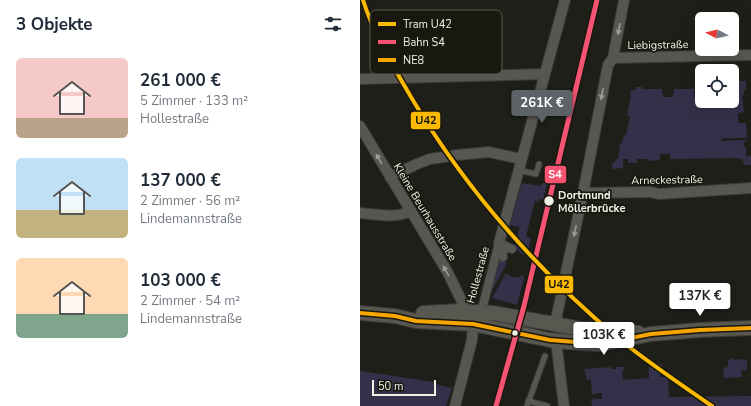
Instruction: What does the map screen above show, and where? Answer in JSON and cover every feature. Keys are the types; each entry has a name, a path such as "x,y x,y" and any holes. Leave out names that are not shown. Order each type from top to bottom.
{"main road":[{"path":"360,312 394,316 416,321 473,324 556,341 601,344 651,334 751,328"},
{"path":"394,316 415,313 481,312 582,329 615,330 651,334"},
{"path":"548,323 556,341"}],"street":[{"name":"Hollestraße","path":"503,257 502,255 505,246 518,170 565,0"},
{"path":"548,323 583,193 608,65 613,58 624,0"},
{"name":"Liebigstraße","path":"613,58 751,55"},
{"path":"360,78 545,74"},
{"name":"Kleine Beurhausstraße","path":"360,126 448,274 473,324"},
{"path":"390,177 430,159 457,155 489,152 521,159"},
{"name":"Arneckestraße","path":"583,193 650,192 659,194 751,188"},
{"path":"360,213 398,215 405,214 410,211"},
{"name":"Hollestraße","path":"481,312 505,246"},
{"path":"455,406 472,340 473,324"},
{"path":"556,341 564,406"}],"lane":[{"path":"518,170 536,174 539,164"},
{"path":"545,356 528,404 547,406"}],"shaded area":[{"path":"739,81 746,81 746,90 744,90 744,95 742,95 744,112 738,113 738,123 746,123 747,138 722,138 721,141 747,140 743,143 744,147 746,147 746,156 751,156 751,165 745,165 742,159 736,158 670,159 670,154 660,154 660,160 648,161 647,159 637,159 637,163 628,163 628,159 623,159 623,168 612,169 613,162 618,159 620,143 622,143 624,135 626,135 630,117 627,116 631,90 636,90 636,87 642,87 642,89 662,89 663,97 673,97 674,89 694,89 695,108 739,108"},
{"path":"551,163 543,200 539,199 538,202 535,201 526,236 531,239 528,252 523,255 514,246 520,227 510,225 522,183 540,186 547,179"},
{"path":"501,259 506,261 506,265 489,296 498,261"},
{"path":"506,273 514,277 522,275 524,278 517,305 492,298"},
{"path":"734,358 734,360 747,360 747,370 741,370 742,377 724,378 723,368 728,367 728,360"},
{"path":"661,364 663,366 660,370 660,377 668,377 669,397 751,396 751,406 592,406 591,399 602,399 602,393 592,394 591,380 587,380 584,369 611,367 611,369 616,369 616,367 624,367 625,368 622,372 623,380 649,378 649,367"},
{"path":"360,371 434,382 439,385 452,388 446,406 360,406"}],"tram line":[{"name":"U42","path":"363,0 370,20"},
{"name":"U42","path":"398,74 432,131 455,164 479,196 532,257 589,313 619,339 653,365 712,406"}],"rail line":[{"name":"S4","path":"496,406 524,306 597,0"}],"transit line":[{"name":"NE8","path":"360,313 395,316 416,321 473,324 550,340 601,344 651,334 751,328"}],"place":[{"name":"Dortmund Möllerbrücke","path":"549,201"}]}
